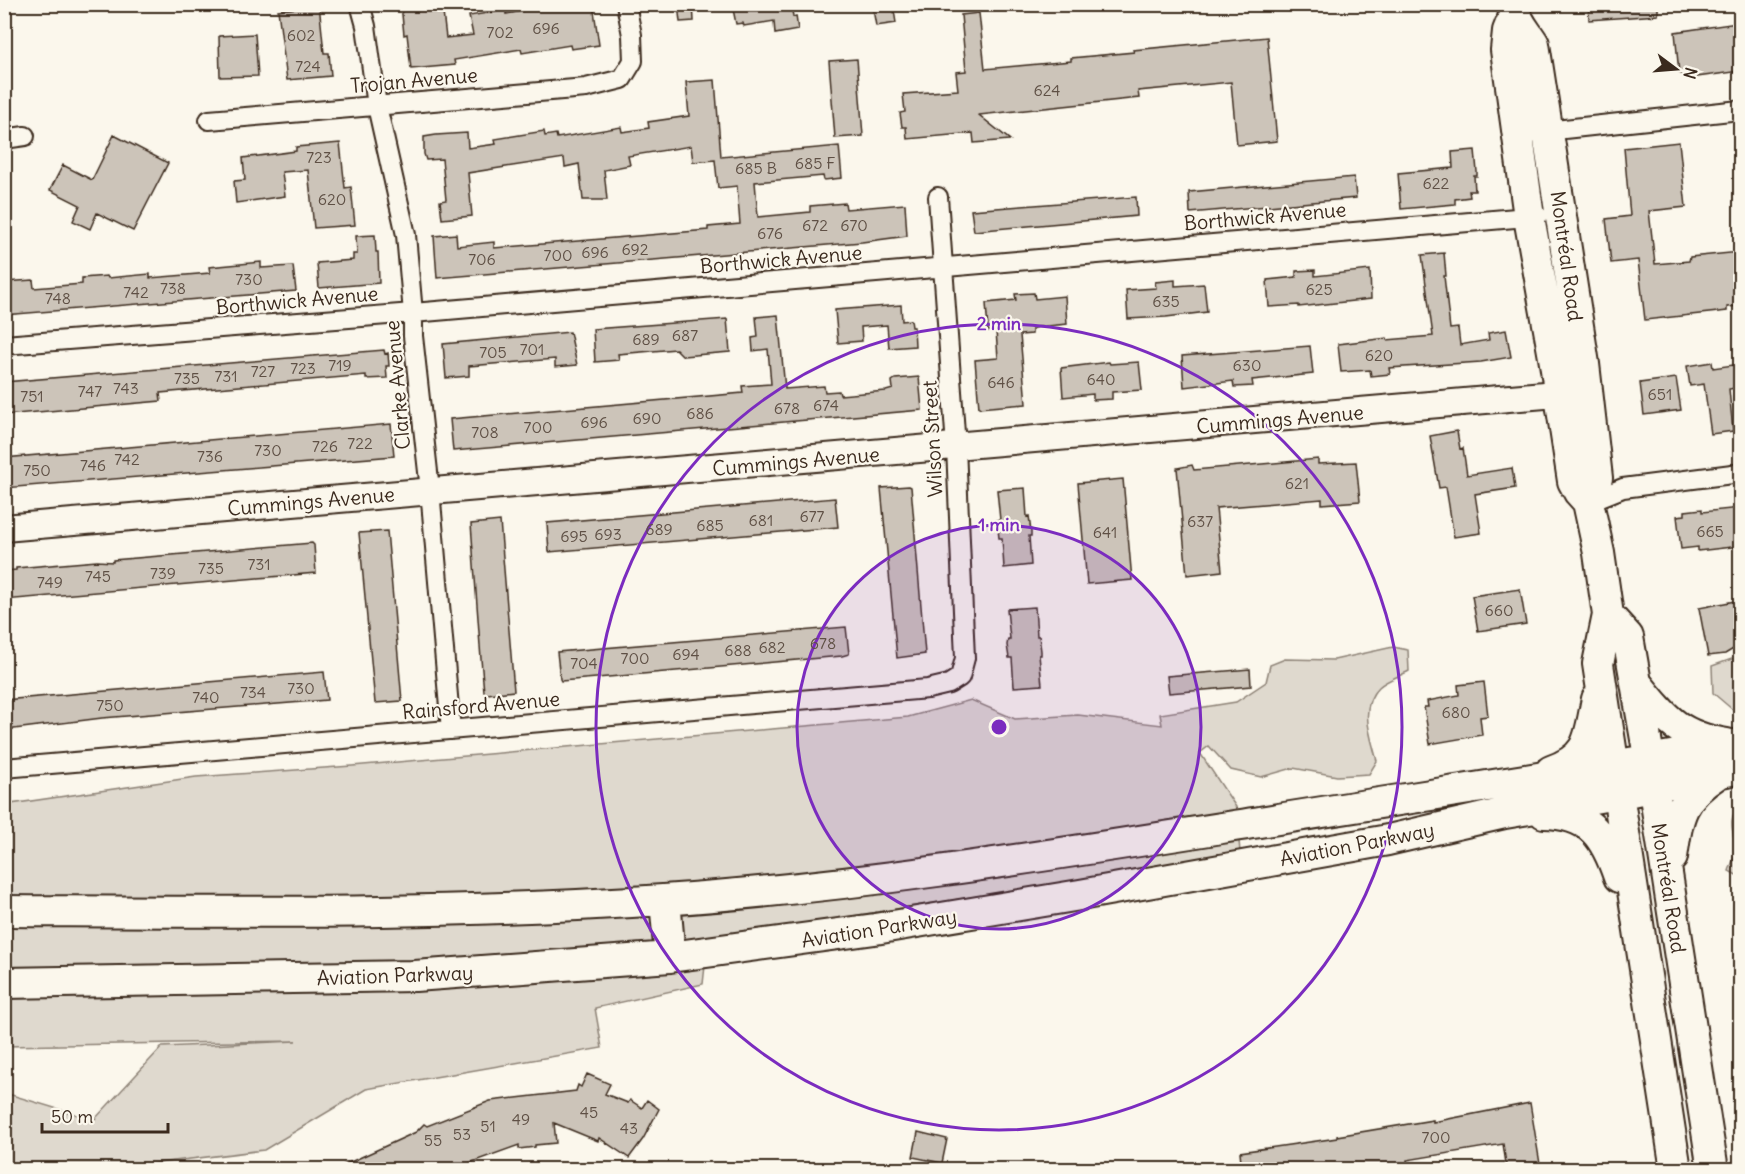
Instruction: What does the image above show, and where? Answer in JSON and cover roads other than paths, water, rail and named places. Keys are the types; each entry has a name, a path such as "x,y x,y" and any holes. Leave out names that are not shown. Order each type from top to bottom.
{"main road":[{"name":"Montréal Road","path":"1513,10 1534,45 1561,212 1573,392 1573,480 1579,492 1588,502 1599,553 1608,615 1598,664 1676,1170"},
{"name":"Montréal Road","path":"1513,10 1506,50 1529,217 1573,392"},
{"name":"Montréal Road","path":"1608,615 1628,638 1637,684 1713,1170"},
{"path":"1532,778 1570,764 1584,750 1601,684"},
{"path":"1637,684 1649,701 1674,726 1734,757 1698,786 1683,806 1676,831 1669,884"},
{"name":"Aviation Parkway","path":"4,983 415,976 670,957 897,926 1388,840 1505,813 1615,781 1734,757"},
{"name":"Aviation Parkway","path":"4,912 473,910 665,900 794,888 968,867 1532,778 1615,781"},
{"path":"1505,813 1563,814 1593,827 1610,851 1641,940"},
{"path":"665,900 670,957"}],"street":[{"name":"Clarke Avenue","path":"360,4 366,26 377,106 406,235 413,336 430,490 451,730"},
{"name":"Trojan Avenue","path":"209,120 586,88 622,80 633,61 632,35 626,4"},
{"path":"1518,134 1740,110"},
{"path":"4,139 26,136"},
{"name":"Wilson Street","path":"938,197 956,447 964,658 960,677"},
{"name":"Borthwick Avenue","path":"4,345 413,313 1529,217 1561,212"},
{"name":"Cummings Avenue","path":"4,528 1573,392"},
{"path":"1588,502 1623,488 1740,473"},
{"name":"Rainsford Avenue","path":"4,768 928,689 950,684 960,677"}]}
